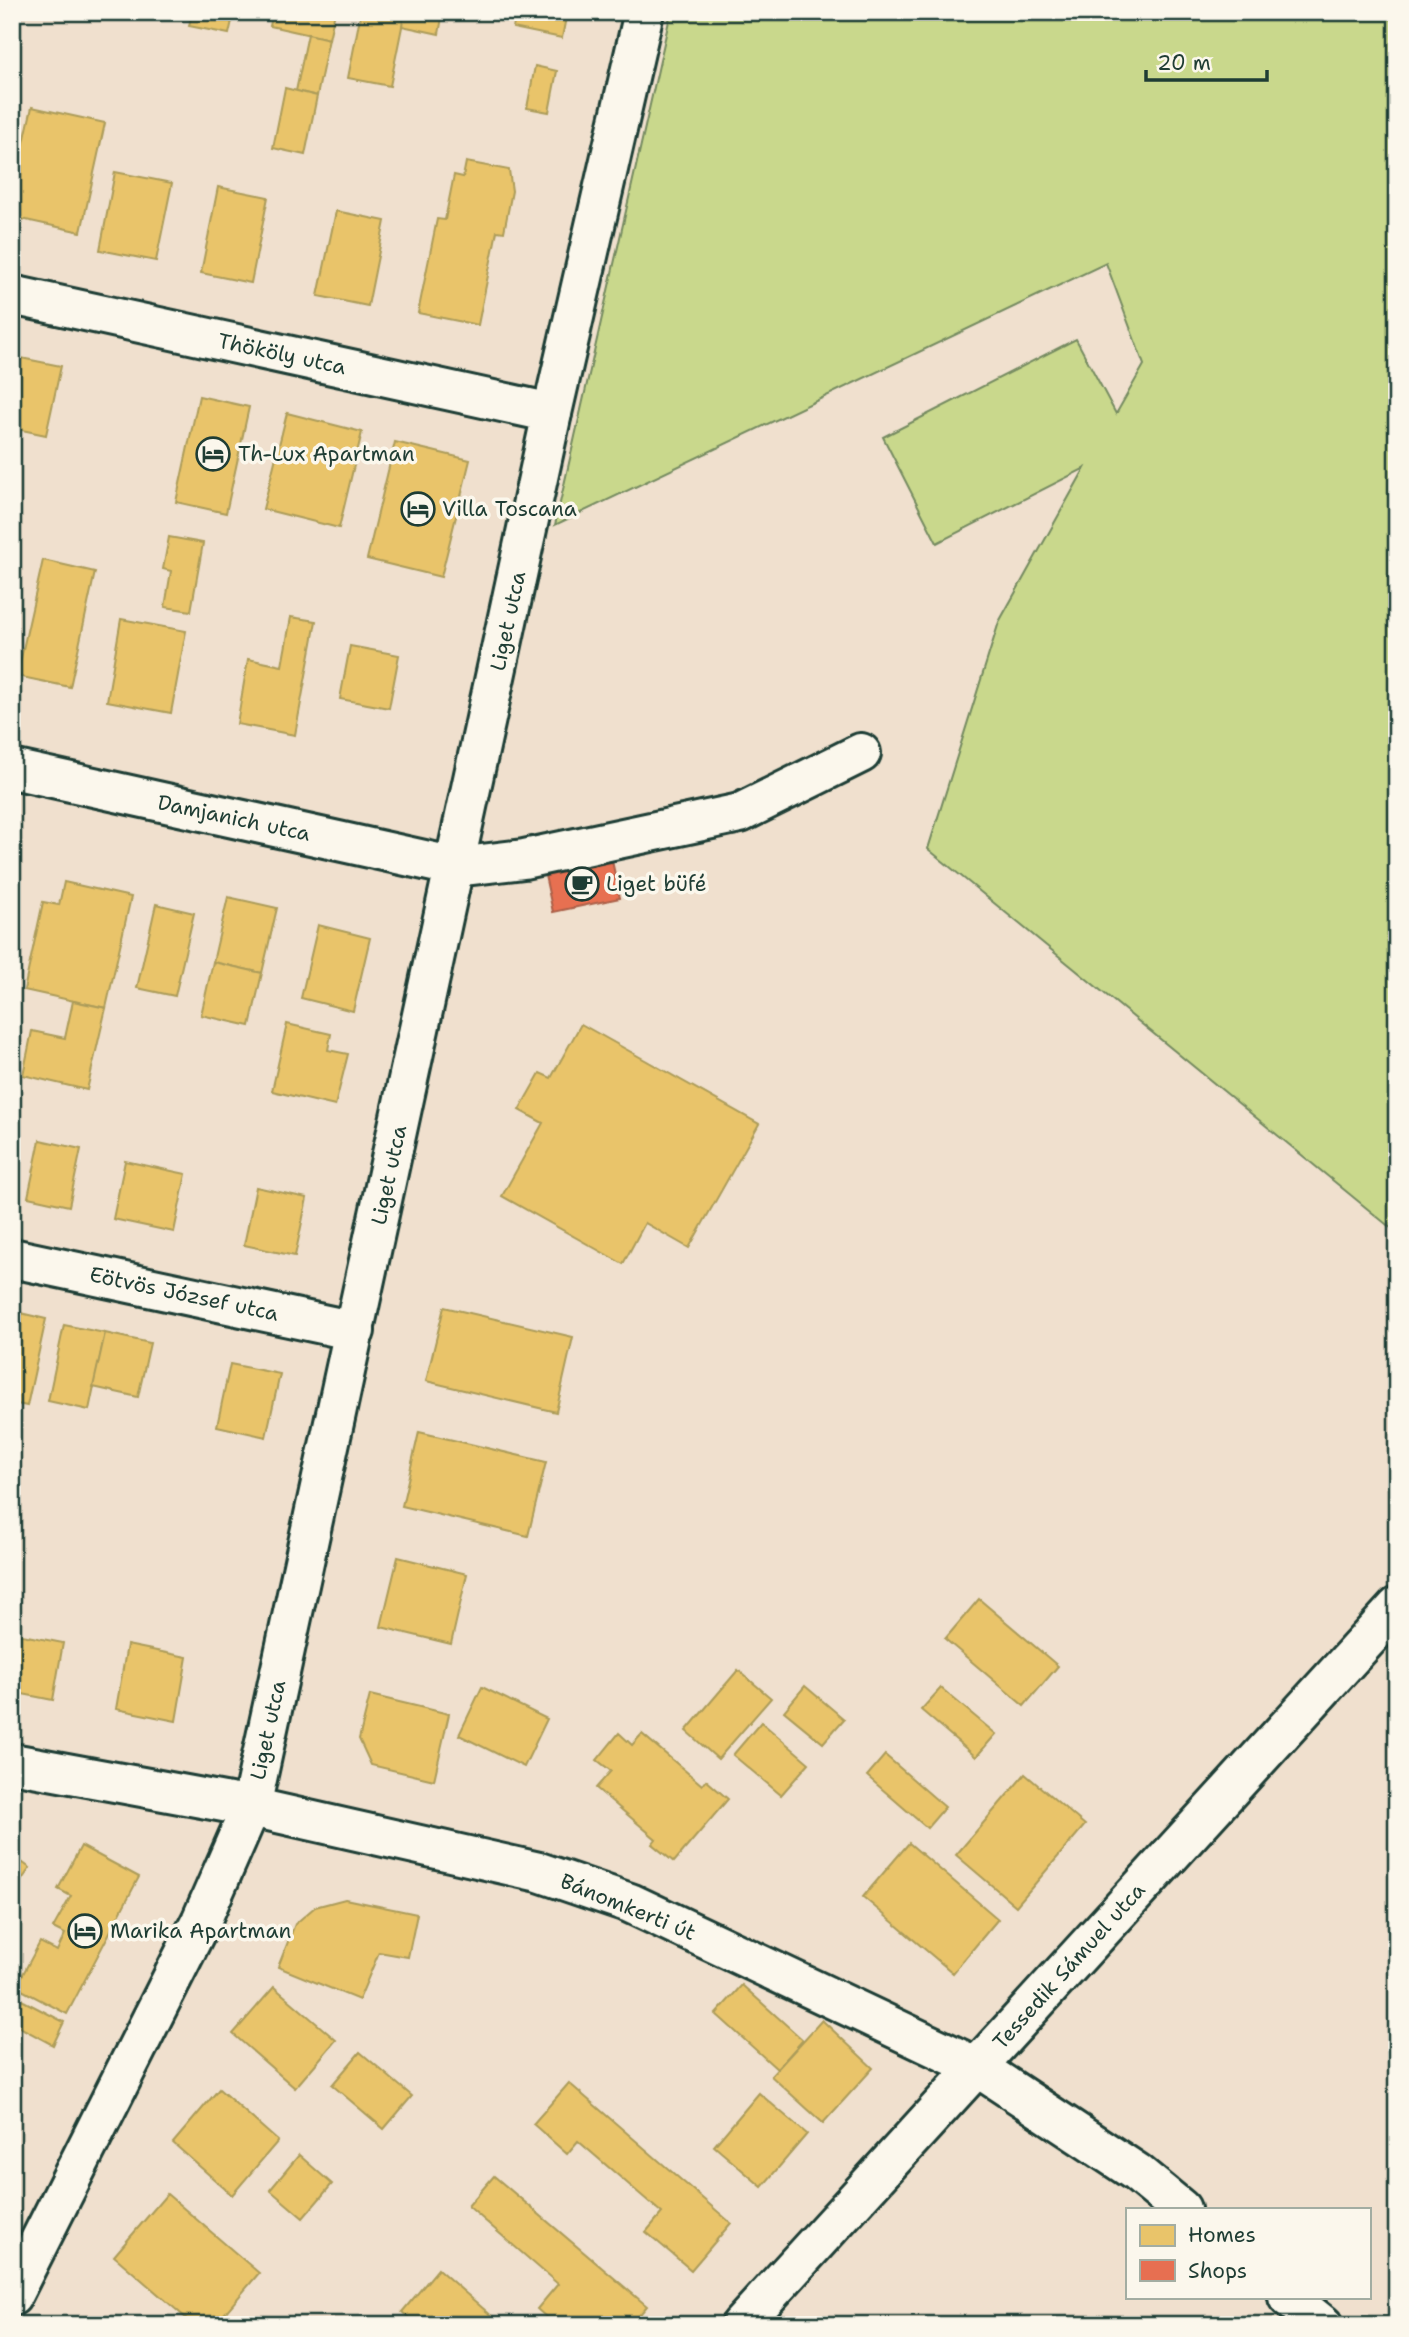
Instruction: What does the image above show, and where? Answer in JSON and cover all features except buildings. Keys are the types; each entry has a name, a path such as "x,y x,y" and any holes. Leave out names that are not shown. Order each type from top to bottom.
{"street":[{"name":"Liget utca","path":"12,2296 201,1921 251,1807 552,413 643,12"},
{"name":"Thököly utca","path":"12,295 552,413"},
{"name":"Damjanich utca","path":"12,769 456,867 524,859 740,813 861,753"},
{"name":"Eötvös József utca","path":"12,1258 355,1331"},
{"name":"Tessedik Sámuel utca","path":"741,2325 1397,1607"},
{"name":"Bánomkerti út","path":"12,1763 251,1807 539,1872 629,1903 977,2067 1136,2172 1180,2208"},
{"path":"1289,2298 1322,2325"}],"green space":[{"path":"671,12 1397,12 1397,1233 928,849 999,622 1085,468 937,543 883,437 1076,339 1116,414 1144,365 1106,263 555,525"}],"place":[{"name":"Th-Lux Apartman","path":"213,454"},
{"name":"Villa Toscana","path":"418,509"},
{"name":"Liget büfé","path":"582,884"},
{"name":"Marika Apartman","path":"85,1931"}]}
